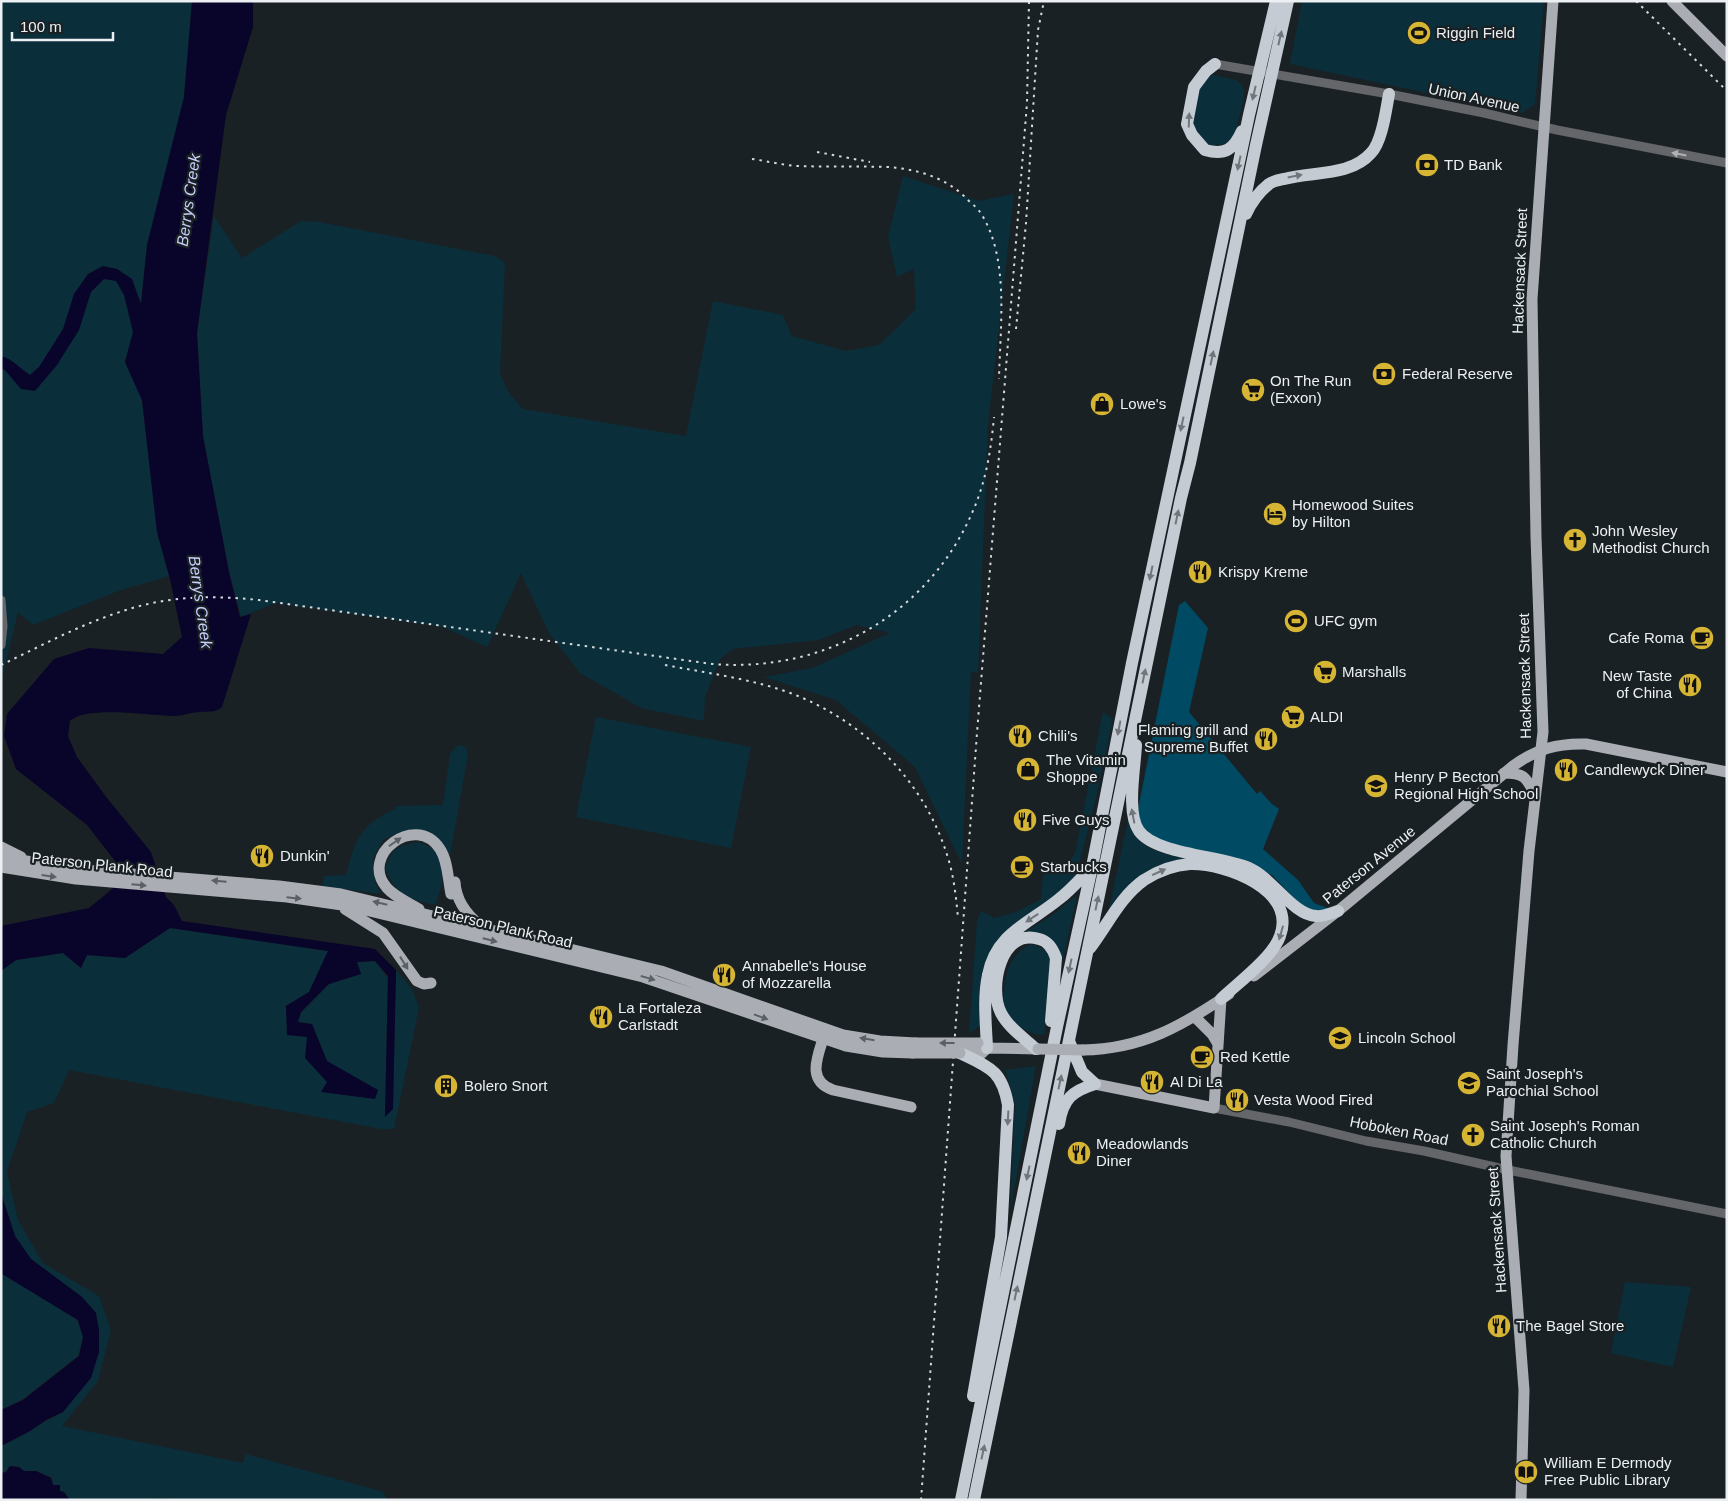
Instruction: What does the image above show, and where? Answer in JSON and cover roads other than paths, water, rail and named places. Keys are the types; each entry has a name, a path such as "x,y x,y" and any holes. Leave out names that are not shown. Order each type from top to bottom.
{"highway":[{"path":"974,1500 1140,696 1239,230 1276,1"},
{"path":"1215,64 1206,71 1194,87 1187,124 1192,136 1205,150 1220,152 1230,149 1237,142 1265,73 1288,1"},
{"path":"1239,230 1251,203 1270,183 1294,176 1340,170 1358,164 1372,152 1381,131 1389,94"},
{"path":"961,1500 1132,663 1249,115"},
{"path":"1140,696 1132,811 1134,823 1141,834 1149,841 1160,846 1233,862 1251,868 1273,884 1301,911 1309,915 1318,916 1338,911"},
{"path":"1087,951 1130,892 1143,881 1160,871 1175,866 1191,864 1234,872 1254,881 1269,894 1278,906 1284,920 1277,945 1269,955 1222,999"},
{"path":"955,1500 1002,1224 1008,1105 1006,1092 1001,1081 982,1052 986,985 989,968 996,952 1010,934 1060,898 1092,866"},
{"path":"1037,1049 1005,1019 995,994 996,980 1004,955 1012,945 1027,938 1037,938 1046,943 1055,953 1057,962 1045,1091"},
{"path":"1036,1195 1050,1161 1064,1107 1075,1091 1095,1084 1082,1072 1069,1041"},
{"path":"960,1053 982,1052"}],"main road":[{"name":"Hackensack Street","path":"1521,1500 1524,1390 1506,1156 1512,1055 1535,794 1543,732 1536,543 1532,299 1553,1"},
{"path":"1672,1 1727,56"},
{"name":"Paterson Avenue","path":"1037,1049 1083,1050 1111,1048 1141,1042 1171,1030 1195,1017 1222,999 1338,911 1520,760 1540,749 1566,744 1586,744 1727,772"},
{"path":"1504,773 1518,773 1524,777 1535,794"},
{"path":"427,914 391,892 384,884 380,873 380,862 384,851 392,843 402,837 413,835 424,837 436,844 444,858 451,894"},
{"path":"1,847 34,864"},
{"name":"Paterson Plank Road","path":"1,857 110,878"},
{"name":"Paterson Plank Road","path":"1,867 53,876 312,890 353,897 661,971 843,1035 915,1048 960,1053"},
{"path":"455,874 456,891 461,905 471,918 483,928"},
{"name":"Paterson Plank Road","path":"169,882 337,904 643,977 823,1039 871,1050 915,1048 982,1052 1037,1049"},
{"path":"337,904 380,930 390,940 414,977 420,983 431,983"},
{"path":"1214,1108 1222,999"},
{"path":"1195,1017 1212,1034 1218,1044"},
{"path":"823,1039 816,1068 817,1077 823,1085 836,1090 911,1107"},
{"name":"Hoboken Road","path":"1095,1084 1214,1108"}],"street":[{"name":"Union Avenue","path":"1215,64 1389,94 1543,127 1727,163"},
{"path":"1,600 4,626 1,645"},
{"name":"Hoboken Road","path":"1214,1108 1289,1122 1366,1141 1424,1151 1508,1170 1727,1214"}],"water":[{"name":"Berrys Creek","path":"192,1 253,1 253,27 226,115 197,333 203,436 229,572 240,617 251,614 222,707 219,709 174,716 119,712 90,713 78,716 70,721 68,736 77,757 107,798 151,852 166,897 174,905 182,921 375,949 396,970 393,1109 385,1117 388,976 375,961 357,962 361,974 329,984 301,1012 298,1022 312,1024 327,1061 378,1090 375,1099 321,1092 327,1082 305,1058 307,1037 287,1035 286,1006 309,992 328,951 170,928 125,958 87,955 81,968 63,953 16,960 1,971 1,926 89,908 111,890 119,879 115,861 87,825 16,769 4,736 7,714 54,659 89,648 163,654 182,637 170,579 157,532 142,400 125,362 133,332 124,295 116,281 104,279 91,292 79,330 57,365 35,391 21,389 4,369 1,371 1,356 13,361 30,375 39,367 63,329 74,294 88,274 103,266 117,269 132,279 141,304 147,245 184,97"},
{"path":"1,1193 15,1236 31,1259 82,1297 96,1313 99,1330 99,1352 91,1378 63,1412 1,1446 1,1410 23,1400 79,1356 83,1337 78,1320 2,1274"},
{"path":"10,1466 19,1467 24,1471 36,1471 51,1478 53,1485 60,1485 60,1491 64,1492 70,1500 1,1500 1,1473 6,1472"}],"railway":[{"path":"921,1500 977,733 1027,103 1029,1"},
{"path":"1016,329 1026,223 1038,30 1044,1"},
{"path":"1636,1 1727,91"},
{"path":"817,152 870,162"},
{"path":"752,159 797,166 888,167 909,170 939,179 964,196 980,212 996,250 1001,293 999,379"},
{"path":"1,665 107,616 156,602 207,597 259,600 712,664 753,664 793,659 831,647 867,630 899,608 928,581 952,549 977,501 987,466 994,417"},
{"path":"665,665 783,690 824,708 870,740 891,760 909,782 925,806 938,831 952,872 958,918"}],"place":[{"name":"Riggin Field","path":"1419,33"},
{"name":"TD Bank","path":"1427,165"},
{"name":"Federal Reserve","path":"1384,374"},
{"name":"On The Run (Exxon)","path":"1253,390"},
{"name":"Lowe's","path":"1102,404"},
{"name":"Homewood Suites by Hilton","path":"1275,514"},
{"name":"John Wesley Methodist Church","path":"1575,540"},
{"name":"Krispy Kreme","path":"1200,572"},
{"name":"UFC gym","path":"1296,621"},
{"name":"Cafe Roma","path":"1702,638"},
{"name":"Marshalls","path":"1325,672"},
{"name":"New Taste of China","path":"1690,685"},
{"name":"ALDI","path":"1293,717"},
{"name":"Chili's","path":"1020,736"},
{"name":"Flaming grill and Supreme Buffet","path":"1266,739"},
{"name":"The Vitamin Shoppe","path":"1028,769"},
{"name":"Candlewyck Diner","path":"1566,770"},
{"name":"Henry P Becton Regional High School","path":"1376,786"},
{"name":"Five Guys","path":"1025,820"},
{"name":"Dunkin'","path":"262,856"},
{"name":"Starbucks","path":"1022,867"},
{"name":"Annabelle's House of Mozzarella","path":"724,975"},
{"name":"La Fortaleza Carlstadt","path":"601,1017"},
{"name":"Lincoln School","path":"1340,1038"},
{"name":"Red Kettle","path":"1202,1057"},
{"name":"Al Di La","path":"1152,1082"},
{"name":"Saint Joseph's Parochial School","path":"1469,1083"},
{"name":"Bolero Snort","path":"446,1086"},
{"name":"Vesta Wood Fired","path":"1237,1100"},
{"name":"Saint Joseph's Roman Catholic Church","path":"1473,1135"},
{"name":"Meadowlands Diner","path":"1079,1153"},
{"name":"The Bagel Store","path":"1499,1326"},
{"name":"William E Dermody Free Public Library","path":"1526,1472"}]}
